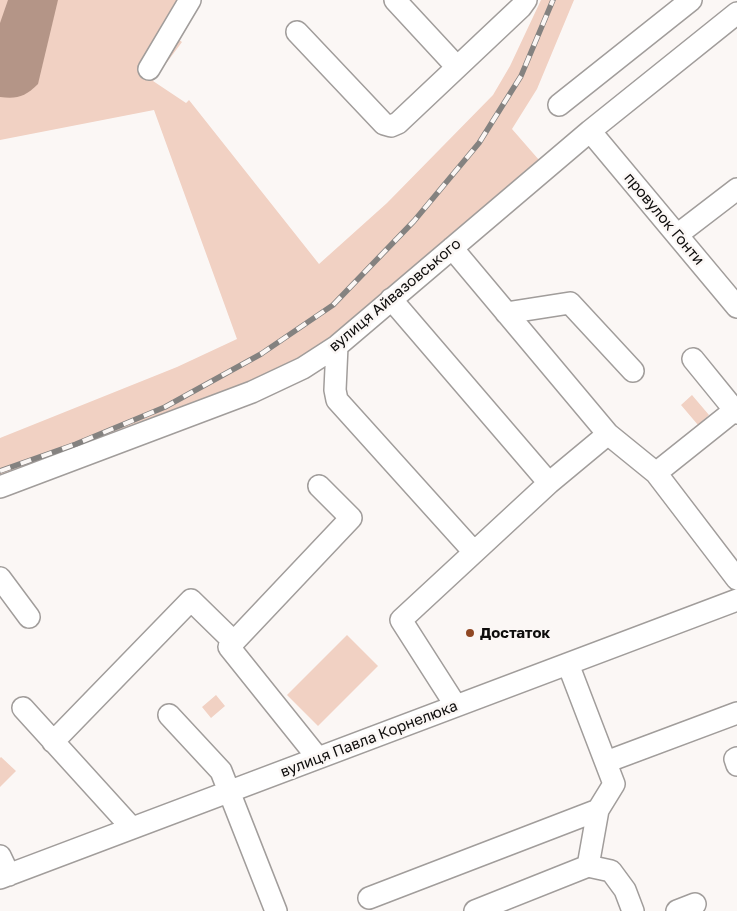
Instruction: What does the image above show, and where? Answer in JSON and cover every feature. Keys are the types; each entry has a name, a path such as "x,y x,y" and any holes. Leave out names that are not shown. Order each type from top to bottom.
{"street":[{"path":"149,69 190,0"},
{"path":"395,0 457,67"},
{"path":"297,32 384,124 391,126 398,123 521,7 526,0"},
{"path":"559,105 691,0"},
{"name":"вулиця Айвазовського","path":"0,487 252,392 303,368 337,346 590,131 737,13"},
{"name":"провулок Гонти","path":"590,131 737,307"},
{"path":"677,235 737,189"},
{"path":"452,248 608,434 656,473 737,579"},
{"path":"392,299 549,484"},
{"path":"506,313 570,303 633,371"},
{"path":"337,346 335,390 337,400 474,552"},
{"path":"656,473 736,412 693,360"},
{"path":"456,706 401,620 549,484 608,434"},
{"path":"318,758 229,648 351,518 320,486"},
{"path":"0,578 30,617"},
{"path":"53,742 191,600 234,642"},
{"name":"вулиця Павла Корнелюка","path":"3,870 132,828 230,792 737,600"},
{"path":"568,664 614,784 598,810 588,866"},
{"path":"23,708 132,828"},
{"path":"606,762 737,713"},
{"path":"169,715 222,772 276,911"},
{"path":"737,758 735,758 737,765"},
{"path":"369,898 598,810"},
{"path":"475,911 588,866 612,872 624,890 633,911"}],"shaded area":[{"path":"0,0 187,0 170,33 182,42 153,81 186,103 189,100 319,264 387,203 493,95 510,66 541,0 574,0 537,89 512,129 546,168 337,346 0,487 0,438 177,367 237,339 154,110 0,140"},
{"path":"8,0 58,0 38,84 29,92 11,98 0,97 0,23"},
{"path":"692,395 709,415 698,425 681,405"},
{"path":"347,635 378,666 318,726 287,695"},
{"path":"216,695 225,706 211,718 202,707"},
{"path":"0,758 16,771 0,787"}],"railway":[{"path":"0,471 76,444 165,407 261,354 333,305 414,221 479,143 521,76 553,0"}],"place":[{"name":"Достаток","path":"470,633"}]}
